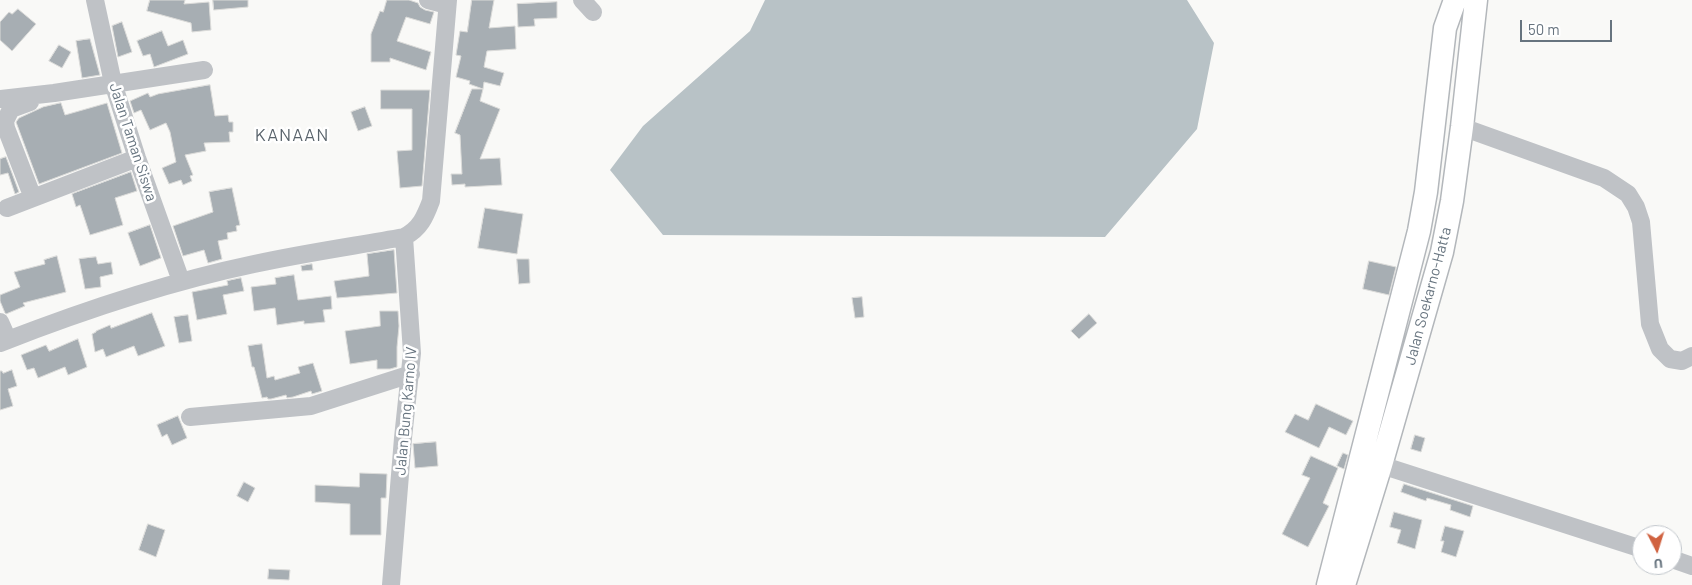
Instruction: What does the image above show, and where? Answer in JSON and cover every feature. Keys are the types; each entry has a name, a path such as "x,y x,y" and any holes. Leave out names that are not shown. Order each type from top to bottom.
{"main road":[{"name":"Jalan Soekarno-Hatta","path":"1328,585 1419,231 1426,192 1445,28 1455,0"},
{"name":"Jalan Soekarno-Hatta","path":"1344,585 1381,465 1442,252 1462,128 1476,0"}],"street":[{"name":"Jalan Taman Siswa","path":"95,0 113,83 137,158 181,282"},
{"path":"0,322 4,341 181,282 255,264 404,238 413,233 420,225 431,201 448,2 428,0"},
{"path":"0,98 54,93 204,70"},
{"path":"33,198 5,121 10,109 54,93"},
{"path":"1462,128 1604,178 1628,194 1636,207 1641,222 1650,324 1660,349 1670,359 1682,361 1692,356"},
{"path":"7,208 137,158"},
{"name":"Jalan Bung Karno IV","path":"391,585 403,438 411,374 412,336 404,238"},
{"path":"190,417 311,406 411,374"},
{"path":"1381,465 1632,546"}],"shaded area":[{"path":"765,0 1187,0 1214,43 1197,129 1105,237 663,235 610,170 643,126 750,31"}],"building":[{"path":"150,0 185,0 184,4 209,2 211,30 192,32 191,23 147,11"},
{"path":"213,0 248,0 248,7 214,10"},
{"path":"387,0 409,0 418,3 425,10 434,12 430,24 406,17 397,41 431,52 426,70 390,58 390,62 371,62 371,34 380,11 383,12"},
{"path":"472,0 494,0 489,28 515,26 516,49 487,51 484,67 504,73 500,86 484,82 483,89 469,84 470,81 456,77 461,56 456,55 460,31 467,32"},
{"path":"557,2 557,18 534,19 535,26 518,27 517,4"},
{"path":"18,9 36,24 12,51 0,40 0,22 9,12 12,14"},
{"path":"122,22 132,52 118,57 112,26"},
{"path":"162,31 168,46 183,40 188,54 154,67 150,54 143,56 137,41"},
{"path":"90,39 100,75 82,78 76,41"},
{"path":"59,45 71,52 62,68 49,61"},
{"path":"210,85 215,116 228,115 229,122 233,122 233,132 229,132 230,142 204,143 206,151 185,155 193,175 190,176 192,181 183,185 181,180 169,184 162,168 176,162 170,132 166,123 150,130 141,110 134,113 130,101 148,93 150,97"},
{"path":"472,89 483,89 480,101 500,109 480,159 500,158 502,185 465,187 465,184 452,185 451,174 462,174 460,135 455,133"},
{"path":"381,90 430,90 422,186 400,188 397,151 412,150 412,109 381,109"},
{"path":"61,103 65,115 107,103 122,153 39,184 16,122 19,118 43,107"},
{"path":"365,107 372,126 358,131 351,112"},
{"path":"6,157 19,192 15,194 8,173 0,175 0,159"},
{"path":"131,172 137,191 115,198 123,225 90,235 80,205 76,207 72,194"},
{"path":"232,188 240,225 236,226 237,231 227,233 228,239 218,241 222,259 208,263 204,250 183,256 173,226 213,212 209,192"},
{"path":"485,208 523,214 517,254 478,248"},
{"path":"150,225 161,258 140,266 128,233"},
{"path":"394,250 397,293 337,298 334,281 369,276 367,254"},
{"path":"57,256 66,292 23,303 25,306 6,314 0,301 0,295 20,287 14,272 45,264 44,260"},
{"path":"96,257 98,264 111,262 113,274 100,277 101,287 85,289 79,259"},
{"path":"517,259 529,259 530,283 519,284"},
{"path":"1369,261 1396,267 1389,295 1363,289"},
{"path":"312,264 313,270 302,271 301,266"},
{"path":"294,275 298,300 331,296 332,309 323,310 325,322 304,324 304,321 277,325 275,308 254,311 251,287 276,284 275,278"},
{"path":"241,278 244,291 223,295 227,314 197,320 192,292 228,285 227,281"},
{"path":"862,297 864,317 855,318 852,298"},
{"path":"380,311 398,311 397,367 377,369 377,360 350,364 345,331 380,326"},
{"path":"152,313 165,346 138,356 134,346 106,357 103,349 95,352 92,334 96,331 110,325 111,328"},
{"path":"1089,314 1097,323 1079,339 1071,331"},
{"path":"188,315 192,341 179,343 174,317"},
{"path":"78,339 87,367 68,375 65,367 38,378 34,368 27,370 21,355 46,345 49,351"},
{"path":"262,344 267,378 274,376 275,380 300,373 298,367 313,363 322,391 312,394 311,391 287,398 286,395 271,399 267,397 262,398 254,367 252,367 248,346"},
{"path":"12,370 17,386 8,389 13,406 0,410 0,371 3,373"},
{"path":"1316,404 1353,421 1346,435 1329,427 1319,448 1285,432 1295,414 1308,420"},
{"path":"178,416 187,438 172,445 167,434 162,437 157,425"},
{"path":"1415,435 1425,438 1421,452 1411,449"},
{"path":"436,442 438,466 415,468 413,444"},
{"path":"1343,453 1348,455 1344,469 1337,466"},
{"path":"1311,456 1338,468 1323,503 1329,506 1308,547 1282,534 1310,478 1302,475"},
{"path":"360,473 387,474 386,498 381,498 381,535 350,535 350,504 315,502 315,485 359,487"},
{"path":"244,482 255,488 248,502 237,496"},
{"path":"1404,484 1473,506 1470,517 1450,510 1451,505 1427,498 1426,501 1401,492"},
{"path":"1394,512 1422,520 1415,549 1397,543 1401,530 1390,527"},
{"path":"148,524 165,530 156,557 139,550"},
{"path":"1445,526 1464,531 1456,557 1441,552 1444,541 1441,541"},
{"path":"269,569 290,570 289,580 268,579"}],"district":[{"name":"KANAAN","path":"292,135"}]}
